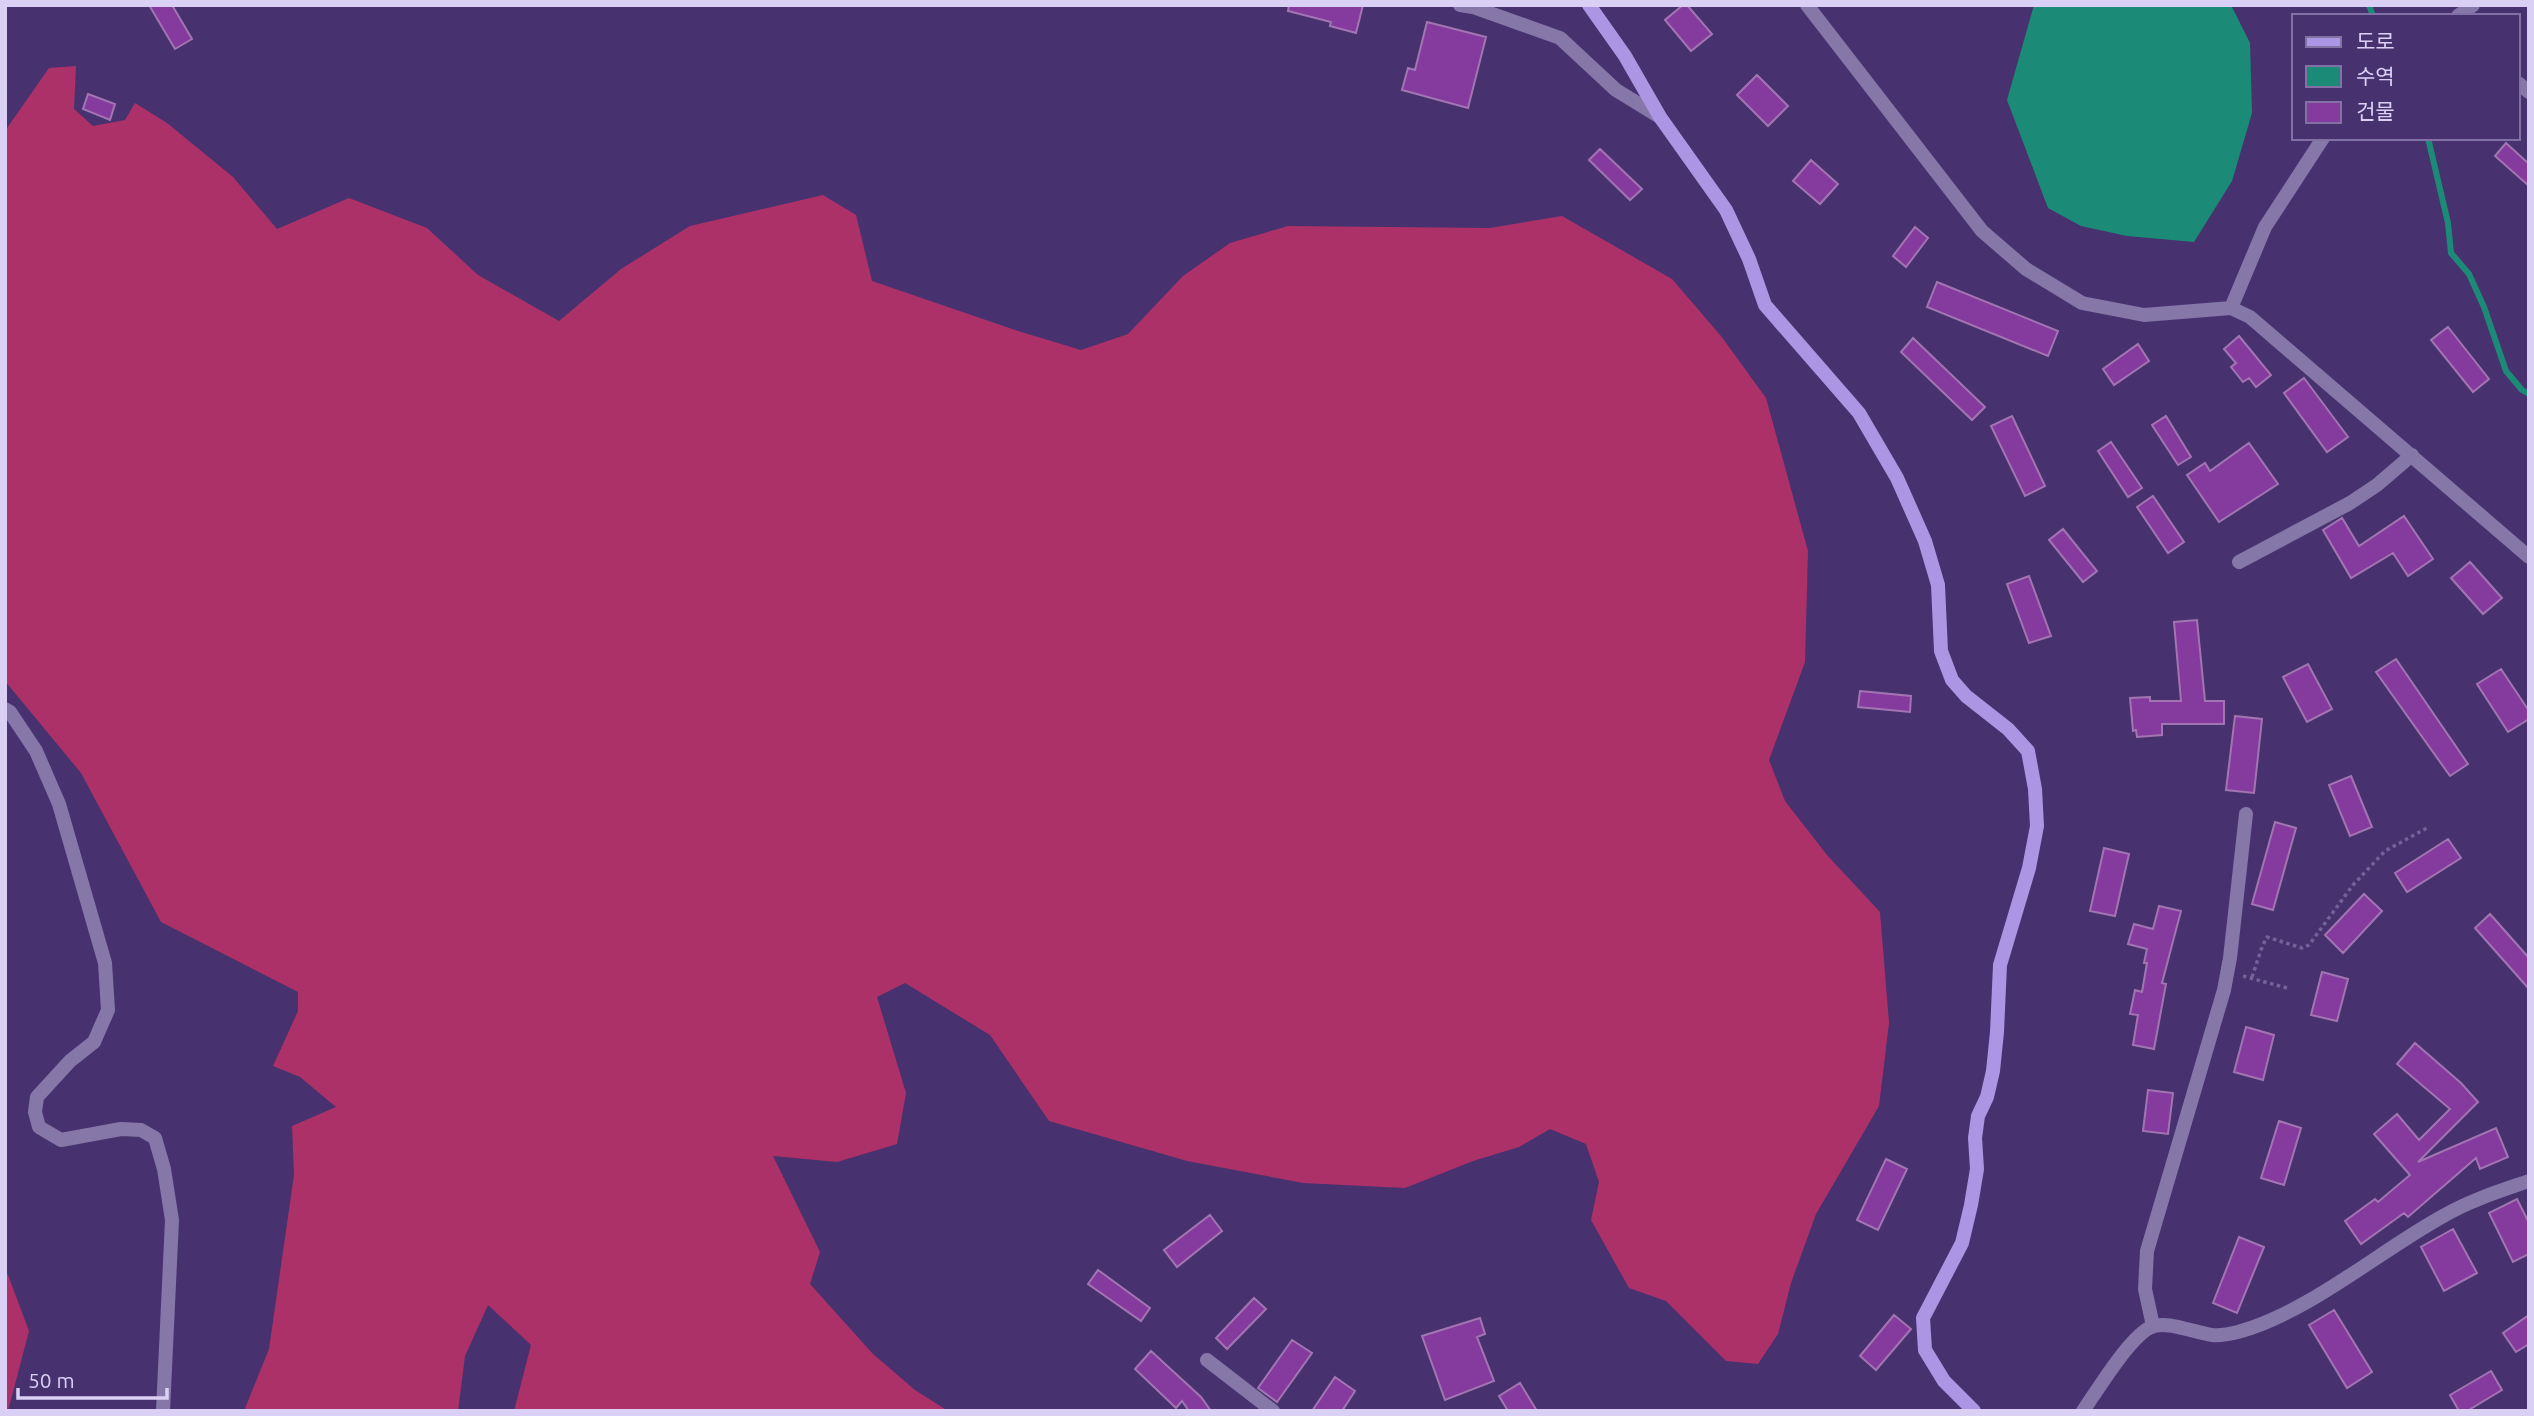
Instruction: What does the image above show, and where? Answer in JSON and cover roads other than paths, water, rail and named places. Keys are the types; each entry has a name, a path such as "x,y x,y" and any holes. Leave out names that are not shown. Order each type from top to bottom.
{"street":[{"path":"1460,5 1474,7 1560,38 1616,90 1660,117"},
{"path":"1589,5 1625,56 1660,117 1726,210 1749,259 1765,305 1859,413 1897,478 1925,541 1938,584 1941,651 1952,680 1966,696 2008,729 2028,751 2035,789 2037,826 2029,868 2000,965 1993,1071 1987,1097 1978,1116 1975,1138 1978,1169 1962,1243 1923,1318 1925,1350 1944,1381 1974,1411"},
{"path":"1807,5 1982,231 2026,269 2082,303 2144,315 2231,308 2250,317 2529,557"},
{"path":"2231,308 2265,227 2322,140"},
{"path":"2239,562 2350,503 2377,485 2412,455"},
{"path":"5,709 10,712 36,751 59,804 105,963 108,1010 94,1042 70,1061 37,1097 35,1112 39,1127 61,1140 121,1129 141,1130 155,1138 164,1169 172,1220 163,1411"},
{"path":"2153,1326 2145,1289 2147,1251 2189,1114 2227,973 2246,814"},
{"path":"2083,1411 2112,1369 2144,1332 2153,1326 2163,1325 2214,1336 2236,1333 2279,1318 2445,1214 2529,1181"},
{"path":"1207,1360 1273,1411"}],"water":[{"path":"2034,5 2231,5 2250,43 2252,113 2232,181 2194,242 2127,236 2081,226 2048,208 2007,100"}],"waterway":[{"path":"2369,5 2372,14"},
{"path":"2428,140 2448,223 2451,253 2469,274 2484,307 2506,371 2522,390 2529,394"}]}
